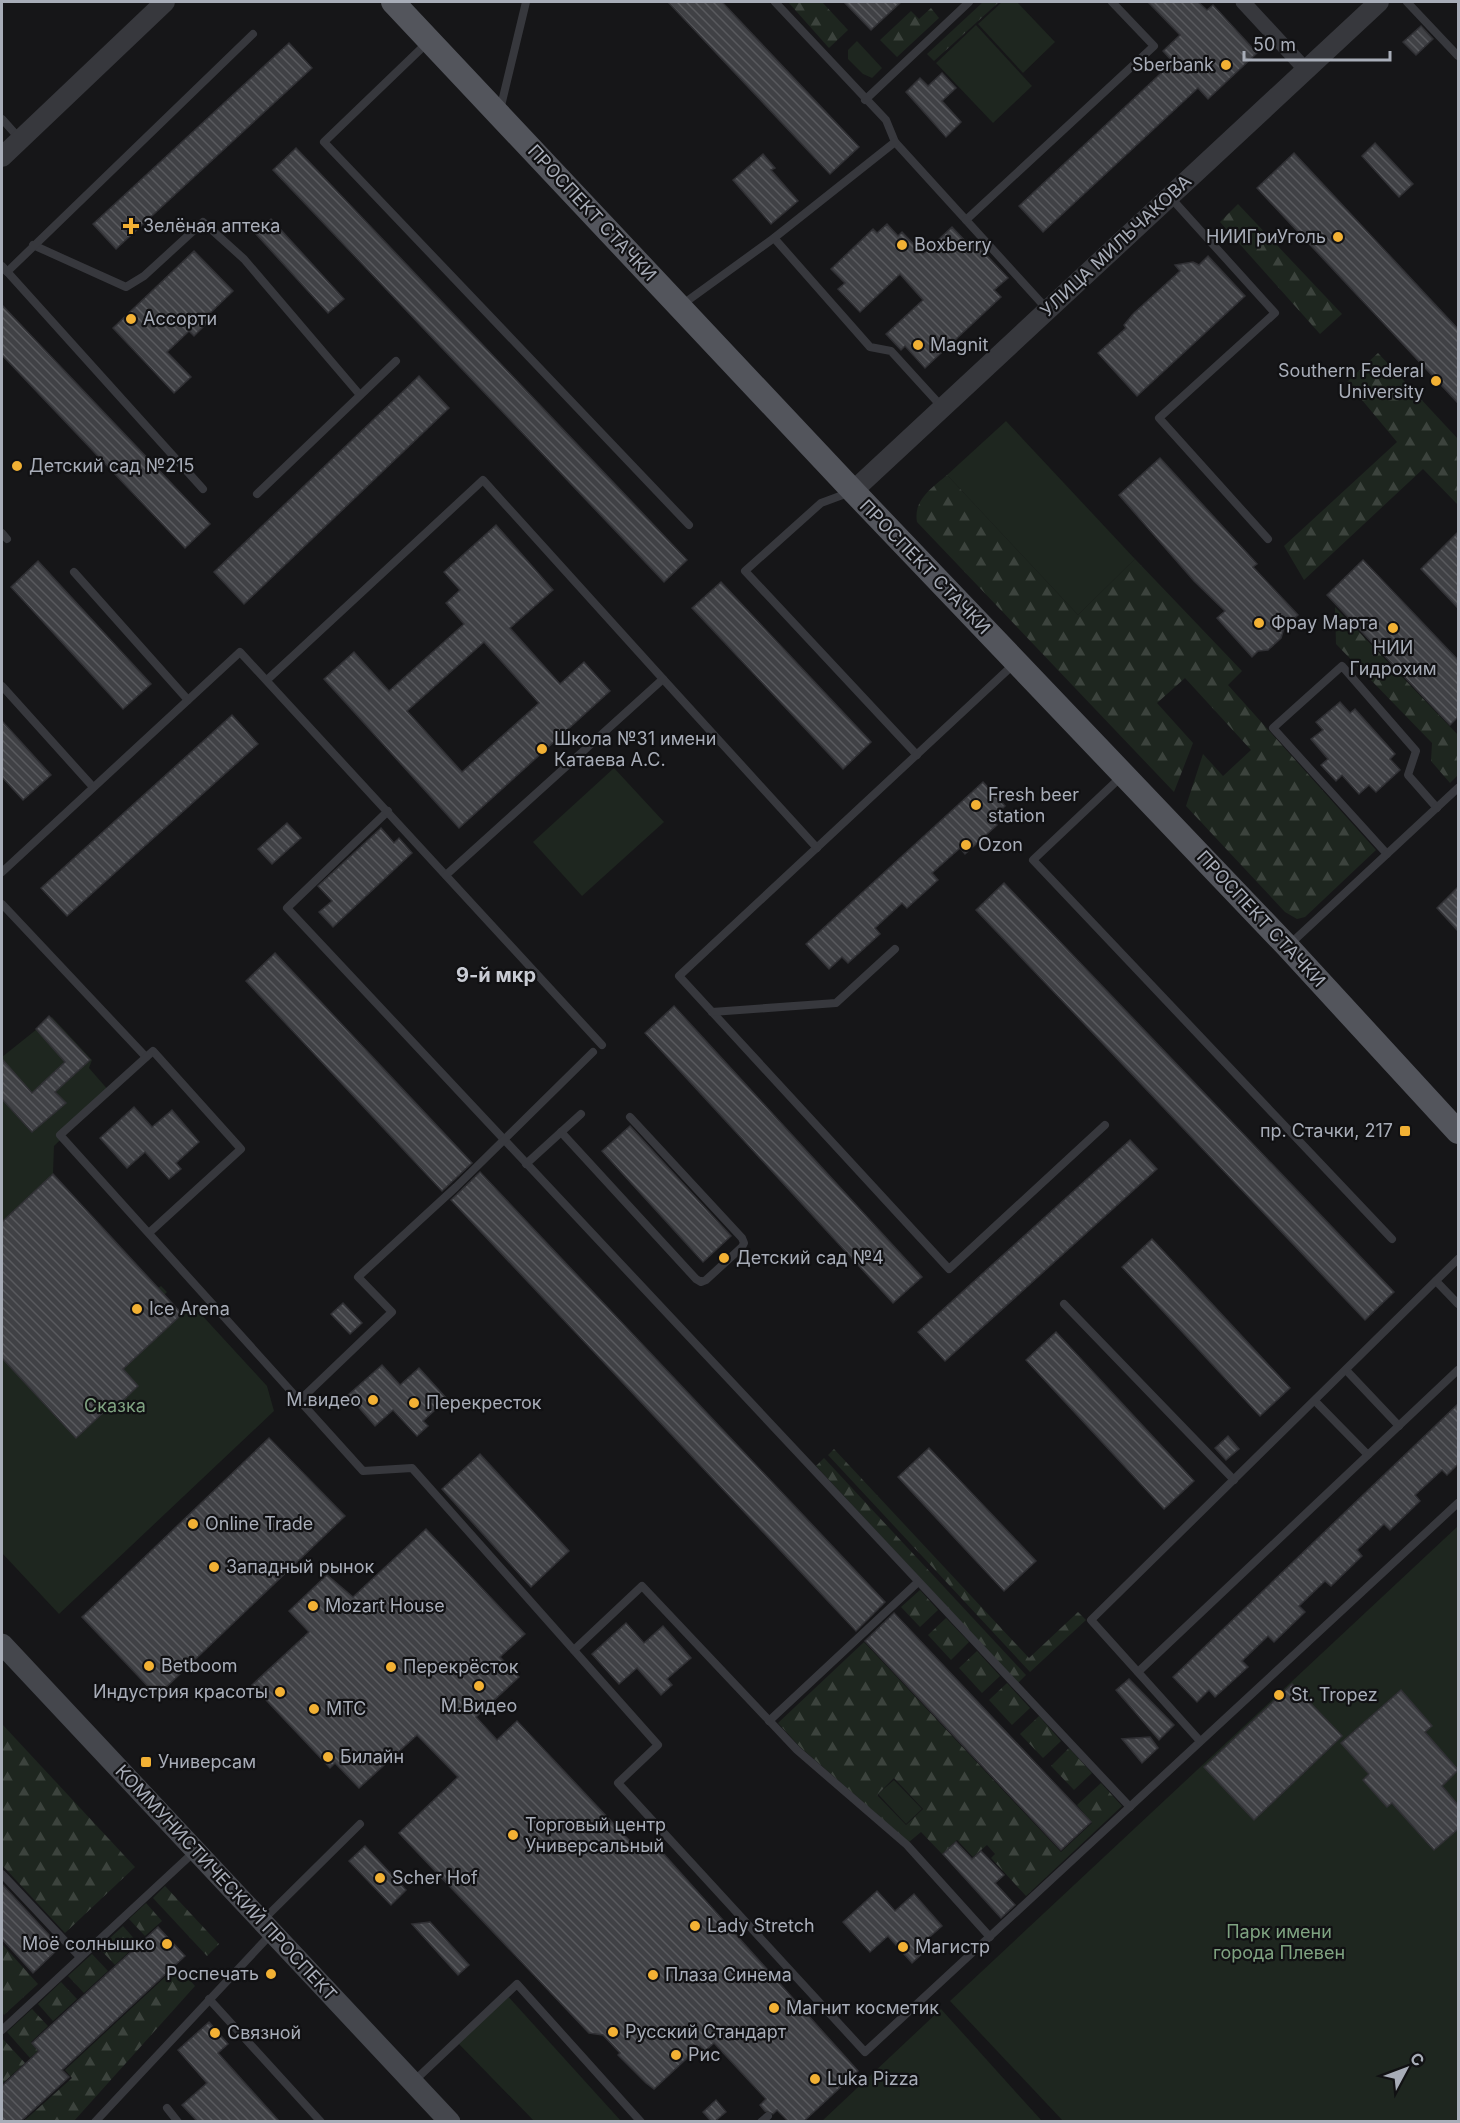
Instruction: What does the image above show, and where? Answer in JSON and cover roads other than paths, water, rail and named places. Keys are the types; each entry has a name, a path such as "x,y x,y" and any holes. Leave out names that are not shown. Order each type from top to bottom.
{"main road":[{"name":"ПРОСПЕКТ СТАЧКИ","path":"393,2 853,491 1287,946 1458,1131"},
{"name":"КОММУНИСТИЧЕСКИЙ ПРОСПЕКТ","path":"2,1644 450,2121"}],"street":[{"path":"2,157 165,2"},
{"path":"1243,2 1306,70"},
{"name":"УЛИЦА МИЛЬЧАКОВА","path":"853,491 1379,2"}],"lane":[{"path":"499,115 526,2"},
{"path":"775,2 886,120 895,142 1047,310"},
{"path":"866,100 969,2"},
{"path":"966,220 1154,46 1112,2"},
{"path":"1407,2 1458,56"},
{"path":"203,489 4,269 253,34"},
{"path":"429,40 324,142 689,525"},
{"path":"2,119 20,139"},
{"path":"680,307 774,238 895,142"},
{"path":"1170,197 1275,313 1159,418 1268,539"},
{"path":"33,244 126,286 144,276 202,222 244,260 360,395"},
{"path":"774,238 870,347 891,351 943,408"},
{"path":"257,494 396,361"},
{"path":"267,680 483,480 817,848"},
{"path":"853,491 821,503 745,571 916,755"},
{"path":"74,572 188,700"},
{"path":"2,872 240,652 602,1045"},
{"path":"1017,662 679,976 949,1269 1105,1125"},
{"path":"1387,854 1273,728 1342,666 1416,751 1408,775 1437,808"},
{"path":"446,875 663,679"},
{"path":"2,686 93,787"},
{"path":"1123,775 1033,861 1392,1239"},
{"path":"1287,946 1458,788"},
{"path":"388,811 287,908 1130,1807"},
{"path":"2,904 146,1058"},
{"path":"712,1012 836,1003 895,949"},
{"path":"150,1233 241,1149 153,1051 60,1135 363,1471 412,1468 658,1745 618,1783 865,2052 1458,1503"},
{"path":"299,1401 392,1312 358,1276 504,1140 593,1052"},
{"path":"526,1164 581,1114"},
{"path":"561,1132 696,1279 701,1282 706,1280 742,1247 744,1243 742,1238 630,1117"},
{"path":"1200,1741 1091,1620 1458,1259"},
{"path":"1436,1281 1458,1304"},
{"path":"1064,1305 1234,1480"},
{"path":"1346,1370 1399,1426"},
{"path":"1138,1672 1458,1370"},
{"path":"1315,1401 1368,1455"},
{"path":"770,1721 918,1582"},
{"path":"574,1650 642,1586 797,1750 908,1845 990,1937"},
{"path":"95,2121 209,1999 267,1927 360,1824"},
{"path":"2,2030 195,1851"},
{"path":"2,1874 80,1957"},
{"path":"412,2082 517,1984 641,2121"},
{"path":"209,1999 321,2121"},
{"path":"166,2108 178,2121"}],"place":[{"name":"Sberbank","path":"1226,65"},
{"name":"Зелёная аптека","path":"131,226"},
{"name":"НИИГриУголь","path":"1338,237"},
{"name":"Boxberry","path":"902,245"},
{"name":"Ассорти","path":"131,319"},
{"name":"Magnit","path":"918,345"},
{"name":"Southern Federal University","path":"1436,381"},
{"name":"Детский сад №215","path":"17,466"},
{"name":"Фрау Марта","path":"1259,623"},
{"name":"НИИ Гидрохим","path":"1393,628"},
{"name":"Школа №31 имени Катаева А.С.","path":"542,749"},
{"name":"Fresh beer station","path":"976,805"},
{"name":"Ozon","path":"966,845"},
{"name":"пр. Стачки, 217","path":"1405,1131"},
{"name":"Детский сад №4","path":"724,1258"},
{"name":"Ice Arena","path":"137,1309"},
{"name":"М.видео","path":"373,1400"},
{"name":"Перекресток","path":"414,1403"},
{"name":"Online Trade","path":"193,1524"},
{"name":"Западный рынок","path":"214,1567"},
{"name":"Mozart House","path":"313,1606"},
{"name":"Betboom","path":"149,1666"},
{"name":"Перекрёсток","path":"391,1667"},
{"name":"М.Видео","path":"479,1686"},
{"name":"Индустрия красоты","path":"280,1692"},
{"name":"St. Tropez","path":"1279,1695"},
{"name":"МТС","path":"314,1709"},
{"name":"Билайн","path":"328,1757"},
{"name":"Универсам","path":"146,1762"},
{"name":"Торговый центр Универсальный","path":"513,1835"},
{"name":"Scher Hof","path":"380,1878"},
{"name":"Lady Stretch","path":"695,1926"},
{"name":"Моё солнышко","path":"167,1944"},
{"name":"Магистр","path":"903,1947"},
{"name":"Роспечать","path":"271,1974"},
{"name":"Плаза Синема","path":"653,1975"},
{"name":"Магнит косметик","path":"774,2008"},
{"name":"Русский Стандарт","path":"613,2032"},
{"name":"Связной","path":"215,2033"},
{"name":"Рис","path":"676,2055"},
{"name":"Luka Pizza","path":"815,2079"}],"district":[{"name":"9-й мкр","path":"496,975"}],"park label":[{"name":"Сказка","path":"115,1406"},
{"name":"Парк имени города Плевен","path":"1279,1942"}]}
